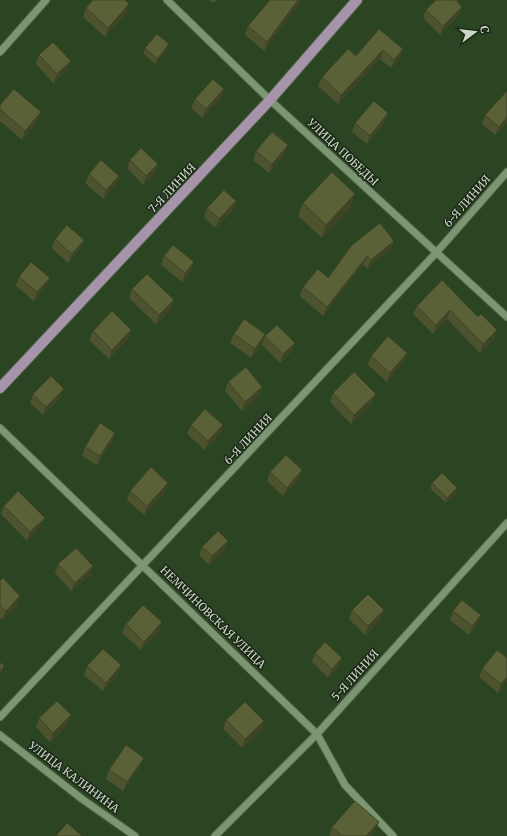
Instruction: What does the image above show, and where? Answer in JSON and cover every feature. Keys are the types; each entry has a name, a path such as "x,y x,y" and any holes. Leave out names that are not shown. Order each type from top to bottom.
{"main road":[{"name":"7-Я ЛИНИЯ","path":"0,388 270,100 357,0"}],"street":[{"path":"0,52 46,0"},
{"name":"УЛИЦА ПОБЕДЫ","path":"167,0 270,100 507,317"},
{"name":"6-Я ЛИНИЯ","path":"0,717 144,566 436,253 507,172"},
{"name":"НЕМЧИНОВСКАЯ УЛИЦА","path":"0,428 317,734 345,785 393,836"},
{"name":"5-Я ЛИНИЯ","path":"215,836 317,734 507,523"},
{"name":"УЛИЦА КАЛИНИНА","path":"0,735 82,799 135,836"}],"building":[{"path":"93,0 125,0 129,4 108,28 86,8"},
{"path":"270,0 298,0 267,42 248,26"},
{"path":"436,0 456,0 462,7 443,26 426,10"},
{"path":"379,29 403,49 394,60 383,50 341,95 322,77 348,49 356,56"},
{"path":"157,34 169,44 157,59 145,48"},
{"path":"53,42 71,61 57,74 39,55"},
{"path":"213,79 224,89 206,109 195,99"},
{"path":"14,89 41,112 25,131 0,109 0,105"},
{"path":"507,91 507,117 499,127 485,115"},
{"path":"374,101 388,113 370,136 355,123"},
{"path":"272,132 288,145 272,164 256,151"},
{"path":"141,148 158,164 146,176 130,160"},
{"path":"101,160 119,176 106,190 89,174"},
{"path":"332,172 355,194 326,225 303,203"},
{"path":"224,190 236,201 219,219 207,208"},
{"path":"380,223 394,241 371,260 367,256 327,307 303,287 318,269 328,278 352,245"},
{"path":"67,225 84,240 72,254 55,239"},
{"path":"173,245 194,262 185,273 164,256"},
{"path":"31,262 50,278 37,292 19,277"},
{"path":"147,274 174,300 159,315 132,289"},
{"path":"442,280 478,317 481,314 497,330 483,344 450,310 436,325 417,306"},
{"path":"112,311 131,330 112,350 93,331"},
{"path":"244,319 265,334 255,349 234,334"},
{"path":"277,325 295,343 283,354 265,336"},
{"path":"388,336 407,353 390,373 371,356"},
{"path":"246,367 262,387 245,402 228,382"},
{"path":"354,372 376,394 354,415 333,393"},
{"path":"51,376 64,389 46,407 33,394"},
{"path":"205,409 223,425 208,441 191,425"},
{"path":"100,423 115,433 100,456 85,447"},
{"path":"286,455 302,470 287,488 270,472"},
{"path":"151,467 168,483 147,506 130,491"},
{"path":"442,473 457,488 447,498 432,483"},
{"path":"18,491 45,518 30,532 4,506"},
{"path":"218,531 228,541 212,556 202,547"},
{"path":"76,548 93,566 75,583 58,564"},
{"path":"3,578 20,596 6,611 0,605 0,581"},
{"path":"368,594 384,610 368,626 352,610"},
{"path":"462,600 481,615 472,626 453,611"},
{"path":"143,605 162,622 144,642 126,624"},
{"path":"325,642 342,658 332,669 315,653"},
{"path":"103,649 121,665 106,683 87,666"},
{"path":"497,650 507,658 507,677 501,684 482,669"},
{"path":"0,662 4,666 0,671"},
{"path":"57,701 71,715 53,733 39,718"},
{"path":"245,702 264,721 245,739 226,720"},
{"path":"126,745 144,758 127,782 109,770"},
{"path":"355,801 379,822 366,836 342,836 332,827"},
{"path":"67,823 82,836 56,836"}]}
